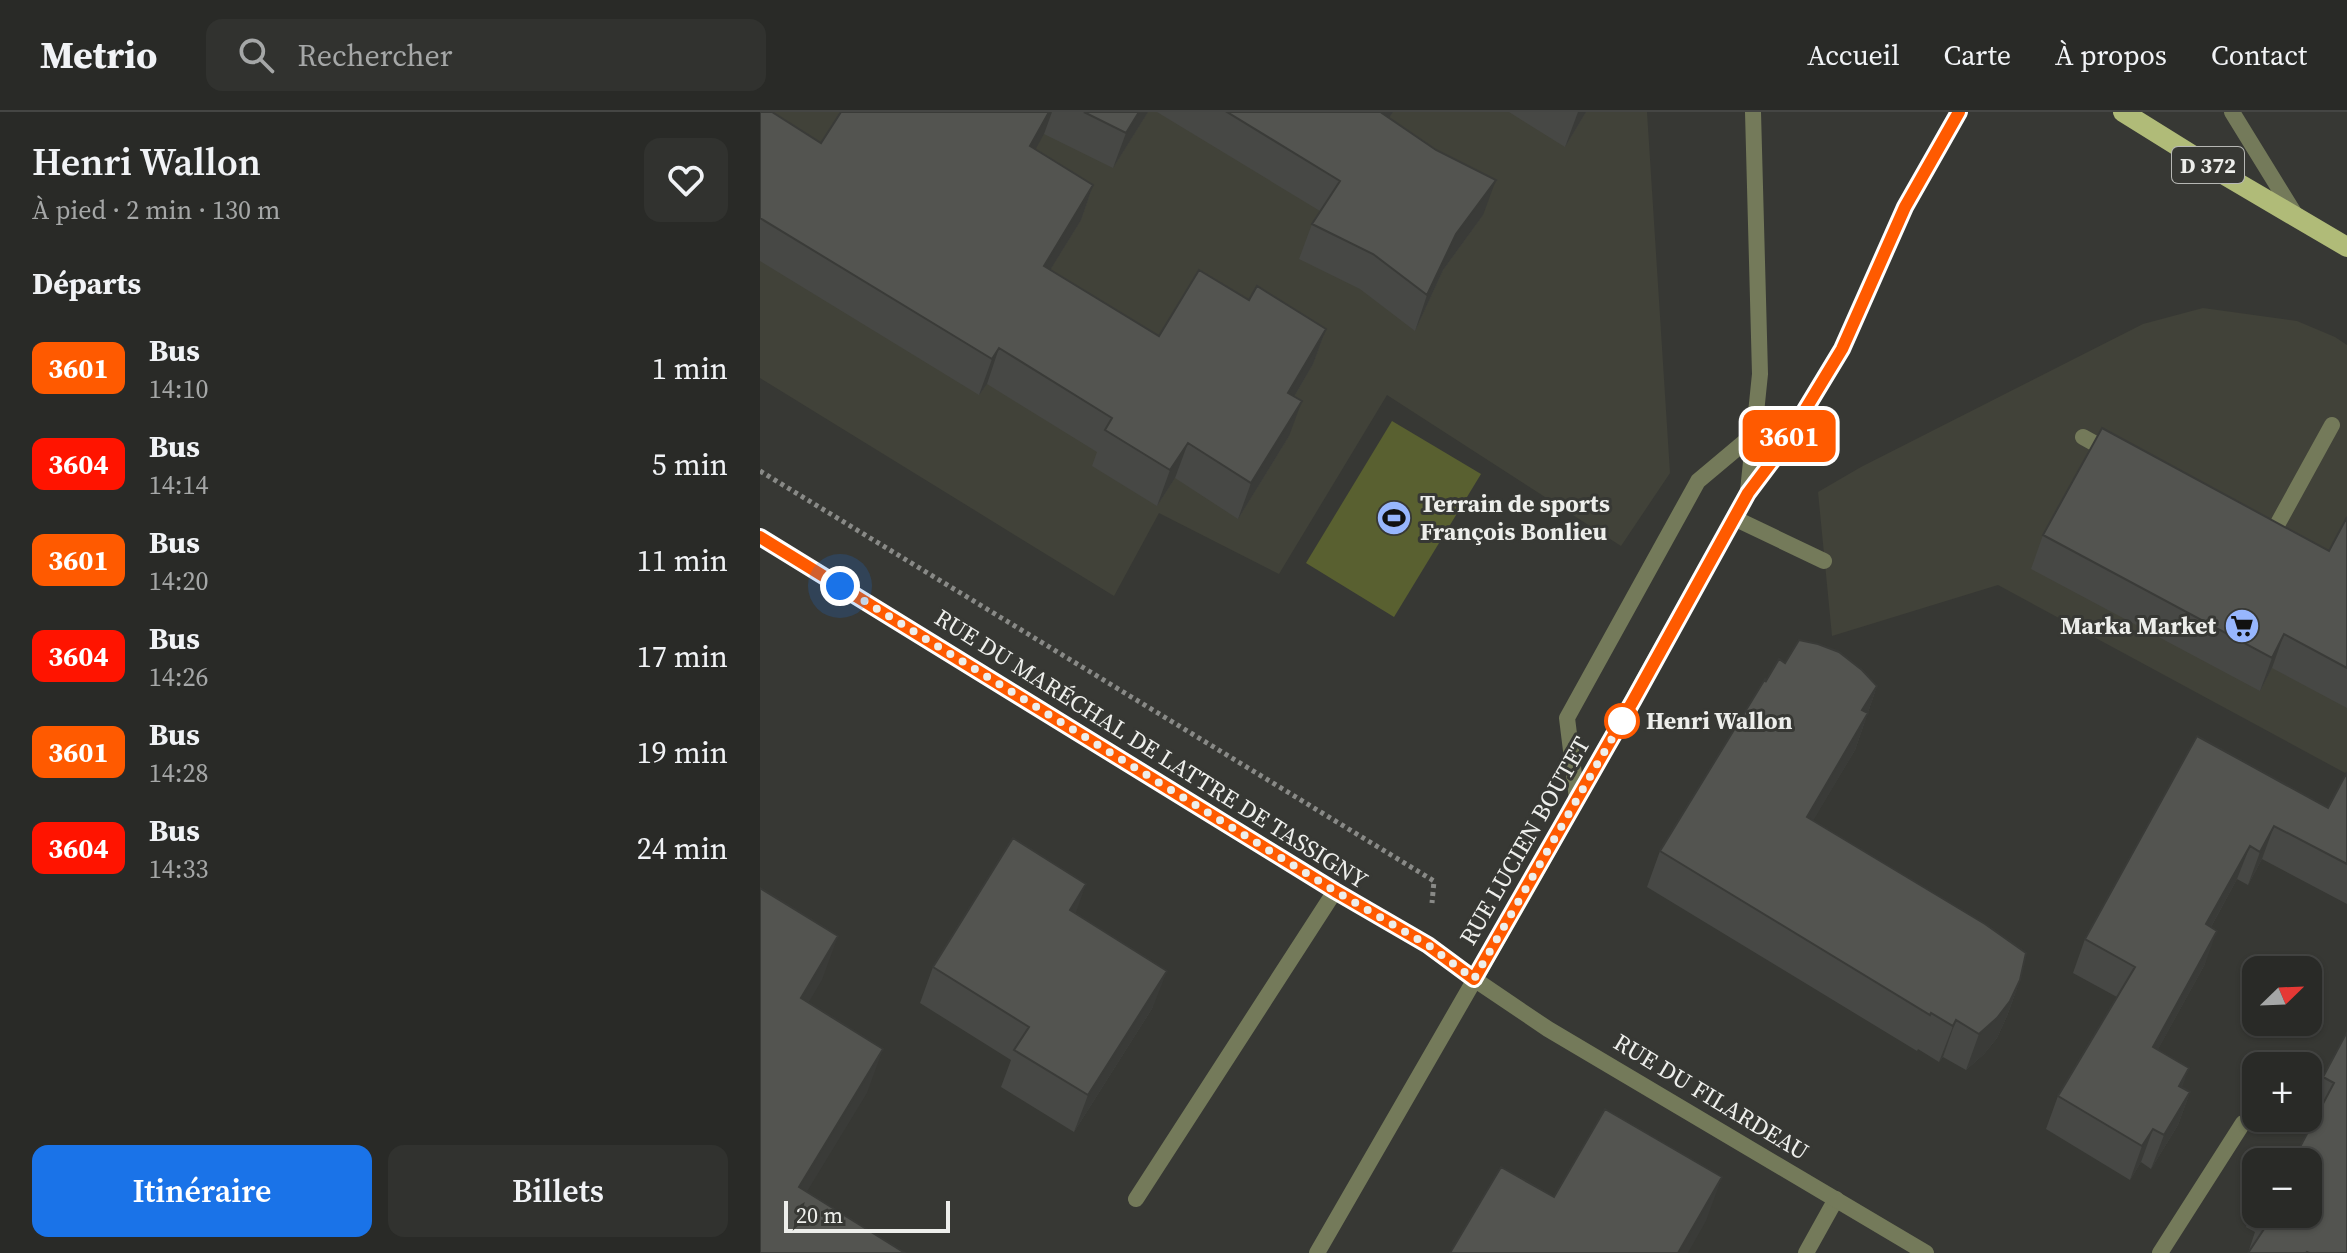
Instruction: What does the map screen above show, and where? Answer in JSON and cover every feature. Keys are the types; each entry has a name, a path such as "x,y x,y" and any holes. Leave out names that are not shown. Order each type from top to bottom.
{"main road":[{"name":"D 372","path":"2123,112 2347,247"}],"street":[{"path":"1748,493 1760,374 1753,112"},
{"name":"RUE LUCIEN BOUTET","path":"1317,1253 1748,493 1782,448 1842,349 1905,207 1959,112"},
{"path":"2232,112 2296,216"},
{"path":"2255,531 2267,532 2277,525 2332,425"},
{"path":"1577,799 1567,718 1698,481 1754,434"},
{"path":"2083,437 2122,459"},
{"path":"1734,518 1824,561"},
{"name":"RUE DU MARÉCHAL DE LATTRE DE TASSIGNY","path":"760,537 1428,945 1474,979"},
{"path":"1136,1199 1335,891"},
{"name":"RUE DU FILARDEAU","path":"1474,979 1548,1029 1926,1253"},
{"path":"2160,1253 2242,1125"},
{"path":"1806,1253 1836,1199"}],"path":[{"name":"RUE DU MARÉCHAL DE LATTRE DE TASSIGNY","path":"760,471 1434,881 1433,893"}],"shaded area":[{"path":"760,112 1647,112 1670,473 1621,546 1387,395 1279,574 1159,513 1114,596 760,378"},
{"path":"2203,308 2297,321 2347,345 2347,774 1998,585 1832,636 1818,492 1861,467 2143,324"}],"green space":[{"name":"Terrain de sports François Bonlieu","path":"1392,421 1481,474 1394,617 1306,563"}],"building":[{"path":"760,112 772,112 821,143 841,112 1049,112 1030,146 1093,185 1044,266 1159,336 1199,270 1249,300 1257,286 1326,329 1288,393 1302,401 1251,483 1188,443 1170,470 1105,430 1112,418 999,348 992,359 760,218"},
{"path":"1084,112 1139,112 1126,133"},
{"path":"1227,112 1383,112 1436,150 1496,180 1456,234 1427,295 1373,254 1312,224 1340,181"},
{"name":"Marka Market","path":"2102,428 2329,551 2347,517 2347,668 2284,634 2272,658 2043,535"},
{"path":"1799,640 1839,652 1877,686 1862,710 1868,713 1807,817 1985,924 2026,953 2020,980 2010,1001 1979,1034 1956,1020 1953,1026 1930,1015 1660,851 1765,679 1779,659 1785,663"},
{"path":"2197,736 2328,808 2347,772 2347,864 2274,826 2260,852 2250,846 2206,924 2217,931 2153,1047 2189,1068 2179,1086 2190,1092 2164,1135 2153,1129 2142,1146 2058,1096 2135,967 2085,939"},
{"path":"1013,838 1086,884 1070,910 1167,971 1088,1095 1014,1050 1029,1027 933,967"},
{"path":"760,888 838,936 801,998 883,1049 799,1187 905,1253 760,1253"},
{"path":"2347,1032 2347,1253 2248,1253 2262,1228 2322,1228 2322,1148 2299,1148 2308,1132 2322,1132 2322,1106 2334,1083 2323,1077"},
{"path":"1605,1109 1722,1177 1678,1253 1450,1253 1501,1167 1554,1197"}],"bus line":[{"name":"3601","path":"760,537 1428,945 1474,979 1748,493 1782,448 1842,349 1905,207 1959,112"}],"place":[{"name":"Terrain de sports François Bonlieu","path":"1394,518"},
{"name":"Marka Market","path":"2242,626"},
{"name":"Henri Wallon","path":"1622,721"}],"route":[{"path":"840,586 1428,945 1474,979 1622,721"}]}
